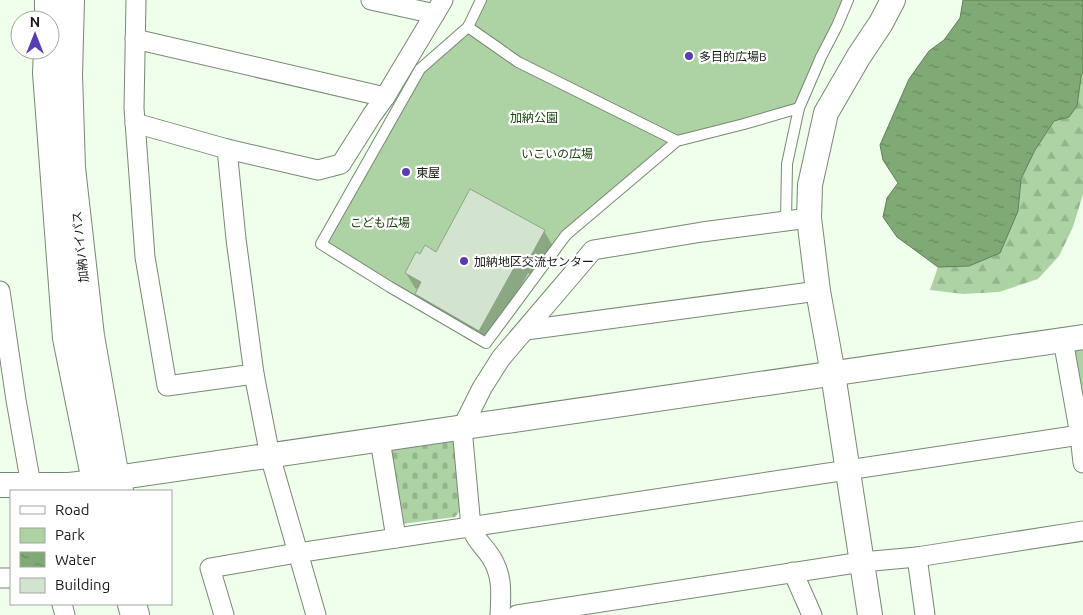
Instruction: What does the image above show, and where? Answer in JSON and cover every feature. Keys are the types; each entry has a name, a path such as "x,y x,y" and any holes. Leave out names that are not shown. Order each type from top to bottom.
{"highway":[{"name":"加納バイパス","path":"70,0 68,75 71,168 107,485"},
{"name":"加納バイパス","path":"48,60 67,338 107,485"}],"street":[{"path":"136,0 135,123 145,257 168,386 254,374"},
{"path":"135,123 227,149 318,170 341,164 372,114 385,98 439,7 371,0"},
{"path":"870,615 833,374 818,291 809,218 810,185 826,113 893,0"},
{"path":"135,38 385,98"},
{"path":"227,149 236,239 254,374 270,456 316,615"},
{"path":"500,615 501,590 498,570 475,537 471,527 462,428 482,388 501,358 593,250 702,232 809,218"},
{"path":"526,330 818,291"},
{"path":"0,292 8,399 30,485"},
{"path":"0,485 107,485 270,456 1073,339 1083,463"},
{"path":"224,615 210,568 297,553 1080,435"},
{"path":"380,440 396,538"},
{"path":"517,615 574,611 794,572 862,562 917,557 1083,531"},
{"path":"917,557 925,615"},
{"path":"794,572 812,615"}],"lane":[{"path":"481,0 468,27 420,69 321,244 486,343 566,236 677,141 799,108"},
{"path":"786,221 787,164 799,108 821,58 838,26 848,0"},
{"path":"468,27 518,62 677,141"}],"green space":[{"name":"加納公園","path":"481,0 848,0 799,108 677,141 566,235 486,343 321,244 420,69 468,27"},
{"path":"1083,71 1083,194 1073,227 1059,256 1038,279 999,292 963,294 930,290 938,267 969,266 1018,211 1021,179 1035,150 1054,121 1069,117 1077,106"},
{"path":"1079,345 1083,345 1083,398 1081,398 1075,352"},
{"path":"449,438 456,445 460,511 455,517 401,524 390,448"}],"water":[{"path":"963,0 1083,0 1083,71 1077,106 1069,117 1054,121 1035,150 1021,179 1018,211 1000,253 969,266 938,267 897,237 883,217 887,198 898,183 883,160 880,145 909,79 929,51 944,40 960,18"}],"building":[{"name":"加納地区交流センター","path":"470,189 545,230 527,263 519,259 479,331 415,294 421,282 405,273 416,252 420,254 425,245 436,252"}],"place":[{"name":"多目的広場B","path":"689,56"},
{"name":"東屋","path":"406,172"},
{"name":"加納地区交流センター","path":"464,261"}],"park label":[{"name":"いこいの広場","path":"557,153"},
{"name":"こども広場","path":"380,222"}]}
